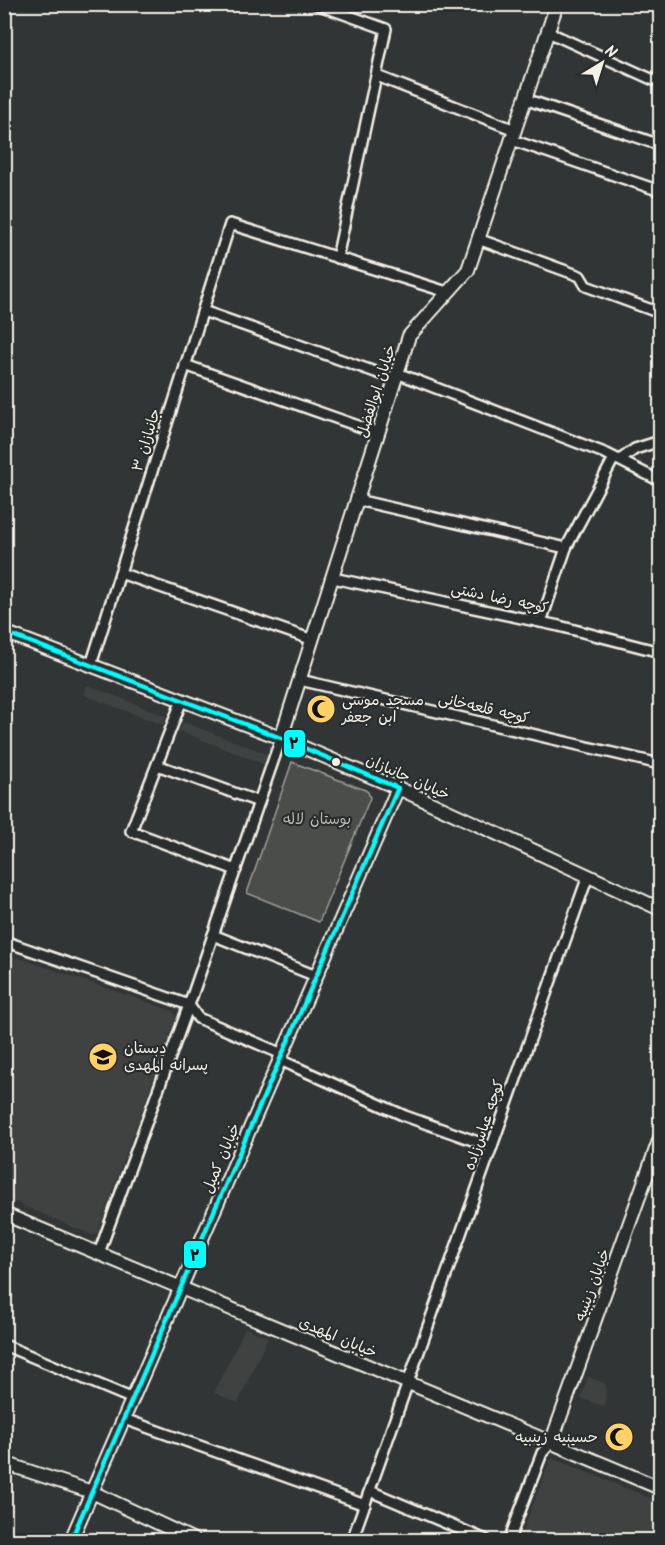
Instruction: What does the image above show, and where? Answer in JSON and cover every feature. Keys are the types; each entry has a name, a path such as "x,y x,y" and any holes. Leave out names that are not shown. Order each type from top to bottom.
{"street":[{"path":"316,4 386,29 338,258 447,292"},
{"name":"خیابان ابوالفضل","path":"281,738 409,336 468,270 557,4"},
{"path":"548,32 660,83"},
{"path":"376,76 513,135 660,191"},
{"path":"525,99 660,145"},
{"name":"جانبازان ۳","path":"91,665 230,224 338,258"},
{"path":"478,239 580,276 586,286 660,313"},
{"path":"203,311 396,376 617,459 660,481"},
{"path":"185,365 378,433"},
{"path":"541,622 566,548 617,459 635,449 660,441"},
{"path":"357,500 566,548"},
{"path":"120,573 313,640"},
{"name":"کوچه رضا دشتی","path":"333,578 541,622 660,652"},
{"name":"خیابان جانبازان","path":"4,632 281,738 398,788 660,909"},
{"name":"کوچه قلعه‌خانی","path":"300,680 660,764"},
{"path":"182,700 131,831 236,870"},
{"path":"99,1253 189,1005 281,738"},
{"path":"157,765 259,802"},
{"name":"خیابان کمیل","path":"71,1540 398,788"},
{"name":"کوچه عباس‌زاده","path":"352,1540 588,876"},
{"path":"213,935 316,976"},
{"path":"4,941 189,1005 198,1018 405,1116 492,1147"},
{"name":"خیابان زینبیه","path":"551,1443 660,1138"},
{"name":"خیابان المهدی","path":"4,1214 660,1488"},
{"path":"4,1345 133,1399"},
{"path":"124,1419 365,1505"},
{"path":"509,1540 542,1453 551,1443"},
{"path":"4,1462 92,1492 194,1540"},
{"path":"370,1491 486,1540"}],"shaded area":[{"path":"87,685 166,716 163,725 84,695"},
{"path":"183,722 270,755 266,765 179,731"},
{"path":"4,953 173,1011 176,1017 97,1233 92,1235 5,1198"},
{"path":"245,1328 268,1337 238,1403 214,1393"},
{"path":"588,1377 606,1384 605,1407 581,1398"},
{"path":"551,1458 660,1502 660,1508 647,1540 529,1540 520,1538"}],"green space":[{"name":"بوستان لاله","path":"292,762 365,790 370,798 319,922 247,893"}],"transit line":[{"name":"۲","path":"4,632 281,738 398,788 71,1540"}],"place":[{"name":"مسجد موسی ابن جعفر","path":"321,709"},
{"name":"دبستان پسرانه المهدی","path":"103,1057"},
{"name":"حسینیه زینبیه","path":"619,1437"}]}
